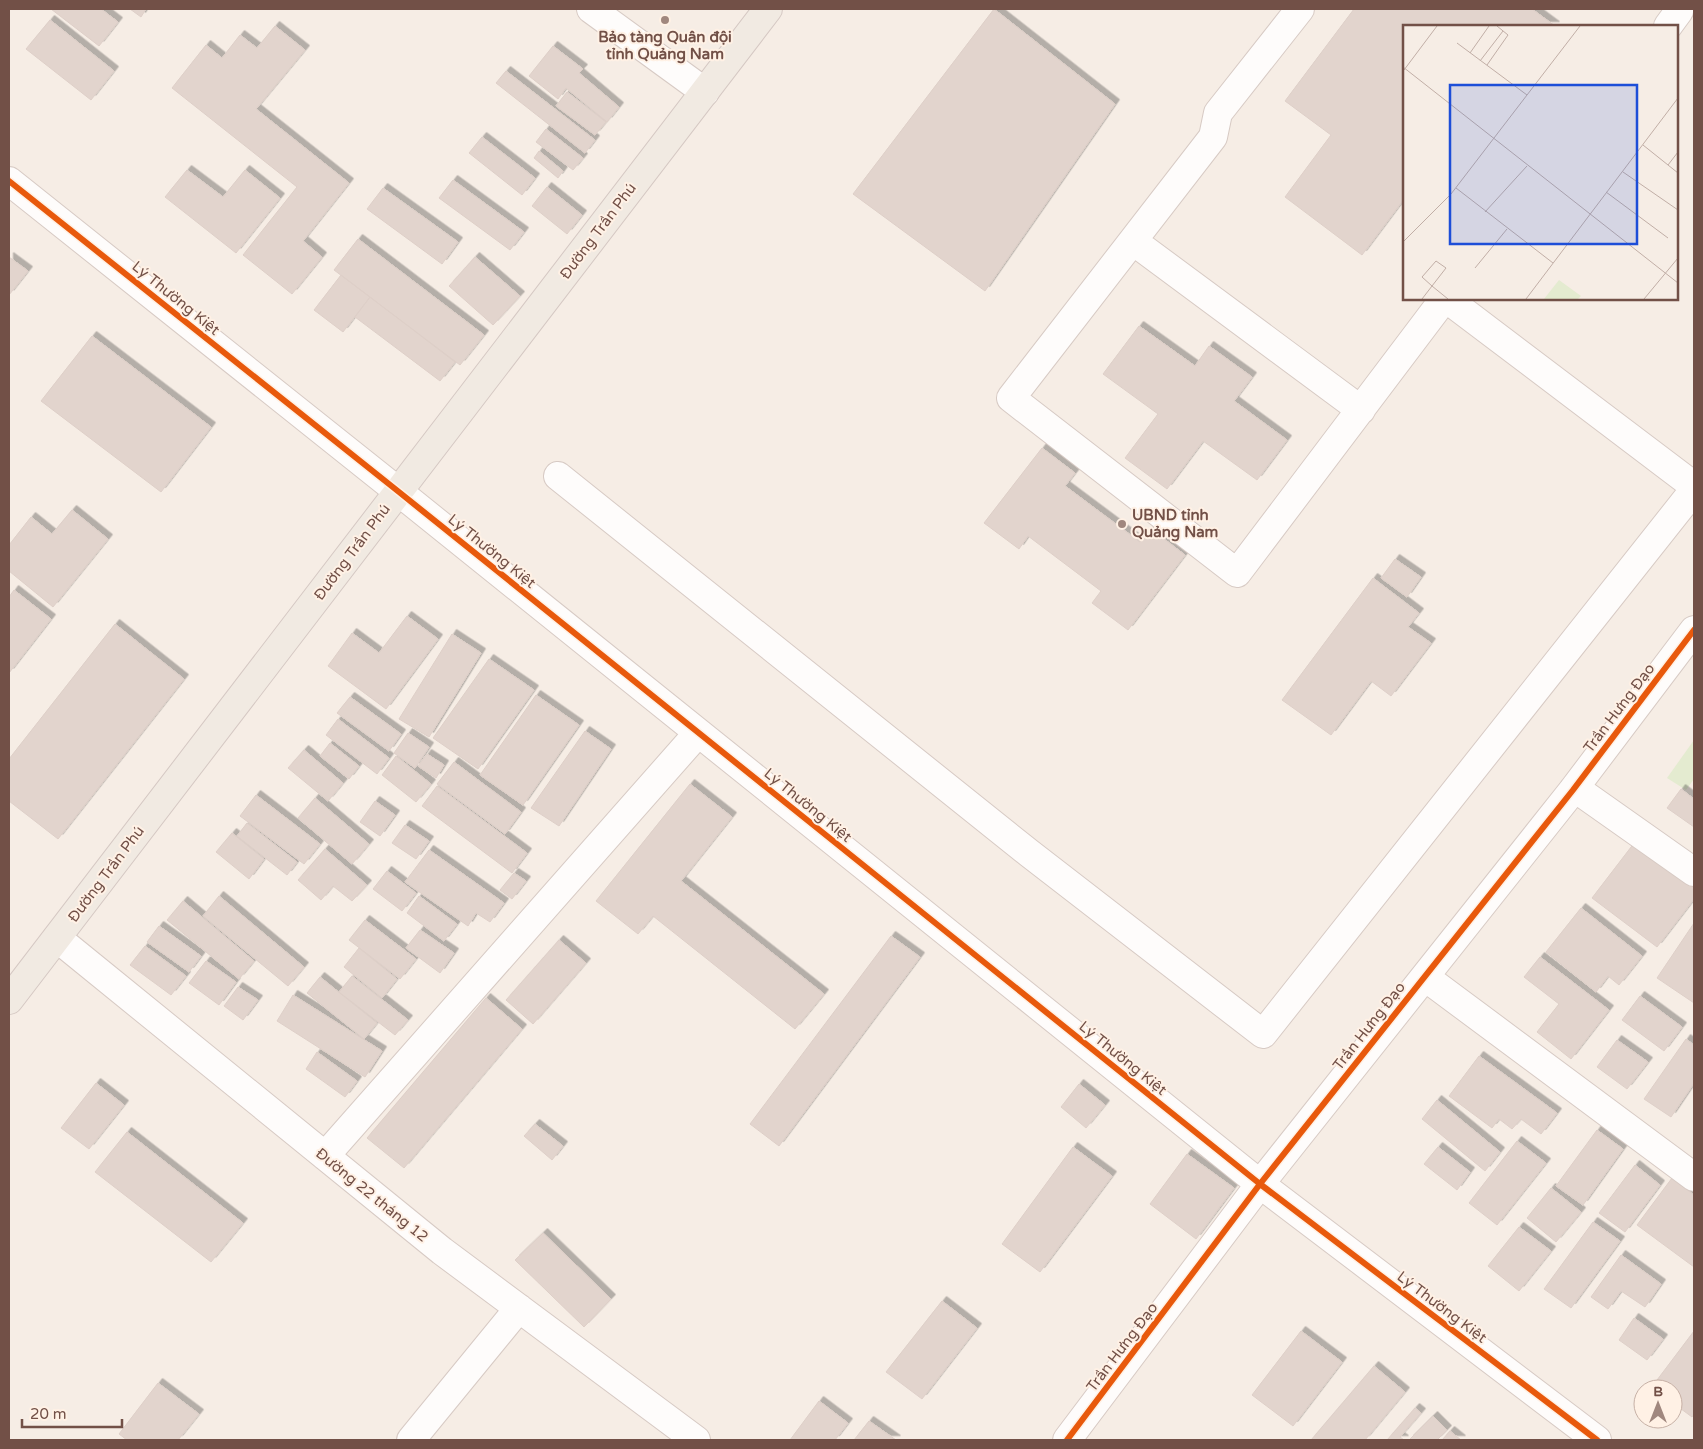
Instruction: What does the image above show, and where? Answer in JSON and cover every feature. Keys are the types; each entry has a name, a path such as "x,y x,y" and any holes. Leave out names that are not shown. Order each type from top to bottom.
{"main road":[{"name":"Đường Trần Phú","path":"9,1000 768,9"}],"street":[{"path":"591,9 705,92"},
{"path":"1300,9 1218,113 1213,137 1011,398 1238,574 1445,300"},
{"path":"1669,25 1679,11 1678,9"},
{"name":"Lý Thường Kiệt","path":"9,182 1260,1184 1597,1440"},
{"path":"1134,240 1361,410"},
{"path":"1447,300 1694,486"},
{"path":"558,476 1030,853 1263,1034 1694,490"},
{"name":"Trần Hưng Đạo","path":"1067,1440 1260,1184 1572,790 1694,630"},
{"path":"324,1156 698,733"},
{"path":"1572,790 1582,793 1694,872"},
{"name":"Đường 22 tháng 12","path":"57,938 442,1251 696,1440"},
{"path":"1425,977 1694,1177"},
{"path":"411,1440 519,1308"}],"green space":[{"path":"1694,740 1694,779 1686,790 1667,778"}],"building":[{"path":"51,9 101,9 118,22 99,46"},
{"path":"130,9 146,9 141,17"},
{"path":"994,9 1115,104 985,291 853,194"},
{"path":"1354,9 1532,9 1554,25 1403,25 1403,200 1362,255 1285,197 1331,135 1285,101"},
{"path":"50,20 114,71 91,100 26,49"},
{"path":"275,26 305,50 256,109 349,183 303,241 322,257 292,294 243,255 297,187 172,88 206,45 222,58 240,35 257,48"},
{"path":"553,46 583,69 579,73 619,107 607,122 566,88 558,99 529,76"},
{"path":"506,71 595,140 585,153 496,83"},
{"path":"567,92 606,122 595,135 556,106"},
{"path":"546,129 583,158 573,170 536,142"},
{"path":"482,137 535,178 522,195 469,153"},
{"path":"539,151 563,171 558,178 534,158"},
{"path":"187,170 223,197 245,170 280,198 236,253 165,197"},
{"path":"453,180 524,232 510,250 439,198"},
{"path":"547,187 582,215 567,234 532,206"},
{"path":"383,188 458,242 442,264 367,209"},
{"path":"358,239 484,335 460,365 334,270"},
{"path":"9,257 28,271 9,295"},
{"path":"475,257 520,296 493,325 449,286"},
{"path":"341,275 370,297 343,332 314,310"},
{"path":"370,297 455,362 440,381 355,317"},
{"path":"1139,326 1195,366 1209,346 1252,377 1234,401 1287,440 1257,480 1203,441 1167,489 1125,458 1158,414 1103,374"},
{"path":"92,336 211,427 161,492 41,401"},
{"path":"1042,448 1075,473 1065,486 1140,542 1151,529 1185,555 1128,630 1092,603 1101,591 1028,536 1019,549 984,523"},
{"path":"72,510 108,539 53,607 9,571 9,545 31,517 52,534"},
{"path":"1395,559 1421,577 1407,597 1381,578"},
{"path":"1373,578 1419,613 1408,627 1431,643 1391,696 1371,681 1331,735 1282,700"},
{"path":"14,590 51,619 9,673 9,597"},
{"path":"407,616 438,639 386,709 328,666 352,633 379,653"},
{"path":"115,624 184,679 58,839 9,801 9,759"},
{"path":"452,634 481,653 429,737 399,719"},
{"path":"489,659 534,690 478,769 433,738"},
{"path":"536,695 579,725 523,805 480,775"},
{"path":"350,697 401,734 389,751 337,713"},
{"path":"338,719 389,758 377,774 326,735"},
{"path":"585,731 611,749 559,826 531,808"},
{"path":"408,733 429,747 415,768 394,753"},
{"path":"330,743 359,766 349,779 320,756"},
{"path":"304,750 343,783 328,801 288,768"},
{"path":"427,754 444,765 436,778 418,766"},
{"path":"396,756 431,784 416,802 382,775"},
{"path":"454,762 521,812 505,834 437,784"},
{"path":"690,784 732,817 681,881 824,994 795,1029 653,916 638,934 596,901"},
{"path":"437,786 527,853 512,873 422,806"},
{"path":"1681,789 1694,799 1694,827 1667,808"},
{"path":"256,795 320,844 304,864 240,816"},
{"path":"315,798 369,844 352,864 298,818"},
{"path":"375,801 395,815 380,836 360,822"},
{"path":"247,823 297,862 287,875 237,836"},
{"path":"405,825 429,841 416,859 392,843"},
{"path":"232,833 264,859 249,879 216,852"},
{"path":"1638,838 1694,882 1694,899 1657,947 1592,898"},
{"path":"325,849 367,885 352,901 333,886 321,900 298,880"},
{"path":"429,850 504,903 490,922 476,913 468,926 405,882"},
{"path":"387,871 416,893 402,911 373,889"},
{"path":"514,873 526,881 512,899 500,890"},
{"path":"219,896 304,967 288,986 203,916"},
{"path":"419,896 457,924 444,941 407,913"},
{"path":"183,901 254,961 239,979 167,920"},
{"path":"1581,908 1642,956 1619,985 1608,976 1596,992 1546,952"},
{"path":"365,920 416,959 400,979 349,940"},
{"path":"1694,923 1694,1003 1657,978"},
{"path":"159,926 201,956 189,972 147,942"},
{"path":"420,930 454,953 440,973 406,948"},
{"path":"891,936 920,957 779,1146 750,1124"},
{"path":"559,940 586,963 533,1024 506,1000"},
{"path":"145,946 186,976 171,995 130,965"},
{"path":"359,948 397,979 382,998 344,967"},
{"path":"1540,957 1609,1010 1571,1059 1537,1032 1559,1004 1524,977"},
{"path":"206,961 236,982 219,1005 189,983"},
{"path":"352,976 408,1020 395,1035 339,992"},
{"path":"320,977 377,1023 364,1039 307,993"},
{"path":"238,987 258,1000 243,1020 224,1006"},
{"path":"293,995 382,1051 365,1077 277,1021"},
{"path":"1640,996 1682,1027 1664,1051 1622,1020"},
{"path":"486,998 522,1029 404,1168 367,1138"},
{"path":"1686,1039 1694,1045 1694,1083 1671,1117 1644,1099"},
{"path":"1617,1040 1648,1062 1627,1089 1597,1067"},
{"path":"317,1052 357,1081 345,1097 306,1069"},
{"path":"1479,1056 1557,1113 1541,1134 1521,1119 1512,1129 1499,1119 1492,1128 1449,1096"},
{"path":"96,1083 124,1105 89,1149 61,1128"},
{"path":"1079,1084 1105,1105 1086,1128 1061,1107"},
{"path":"1437,1100 1500,1152 1485,1171 1422,1119"},
{"path":"535,1124 563,1146 552,1160 524,1136"},
{"path":"1597,1130 1623,1149 1583,1205 1556,1186"},
{"path":"127,1132 243,1223 211,1262 95,1172"},
{"path":"1517,1141 1546,1163 1497,1225 1469,1203"},
{"path":"1073,1147 1112,1176 1040,1272 1002,1244"},
{"path":"1438,1147 1470,1172 1457,1190 1424,1164"},
{"path":"1187,1154 1234,1188 1196,1239 1150,1204"},
{"path":"1635,1165 1660,1185 1625,1232 1599,1213"},
{"path":"1672,1178 1694,1195 1694,1267 1637,1225"},
{"path":"1551,1188 1581,1212 1556,1242 1527,1218"},
{"path":"1593,1222 1620,1241 1571,1308 1544,1289"},
{"path":"1519,1227 1551,1251 1519,1291 1488,1266"},
{"path":"543,1233 611,1299 584,1327 515,1260"},
{"path":"1621,1255 1661,1284 1645,1307 1621,1291 1608,1309 1591,1297"},
{"path":"942,1301 977,1328 922,1399 886,1372"},
{"path":"1634,1318 1663,1339 1647,1360 1619,1340"},
{"path":"1301,1331 1342,1362 1293,1426 1252,1395"},
{"path":"1694,1331 1694,1414 1692,1417 1683,1410 1683,1379 1658,1379"},
{"path":"1374,1366 1405,1392 1365,1440 1311,1440"},
{"path":"158,1383 199,1414 178,1440 127,1440 119,1434"},
{"path":"819,1401 848,1423 835,1440 790,1440"},
{"path":"1415,1408 1421,1413 1400,1437 1404,1440 1387,1440"},
{"path":"1433,1416 1447,1430 1437,1440 1409,1440"},
{"path":"869,1421 896,1440 854,1440"},
{"path":"1450,1431 1461,1440 1442,1440"}],"cycle path":[{"path":"9,181 1260,1184 1597,1440"},
{"path":"1067,1440 1260,1184 1573,790 1694,630"}],"place":[{"name":"Bảo tàng Quân đội tỉnh Quảng Nam","path":"665,20"},
{"name":"UBND tỉnh Quảng Nam","path":"1122,524"}]}
